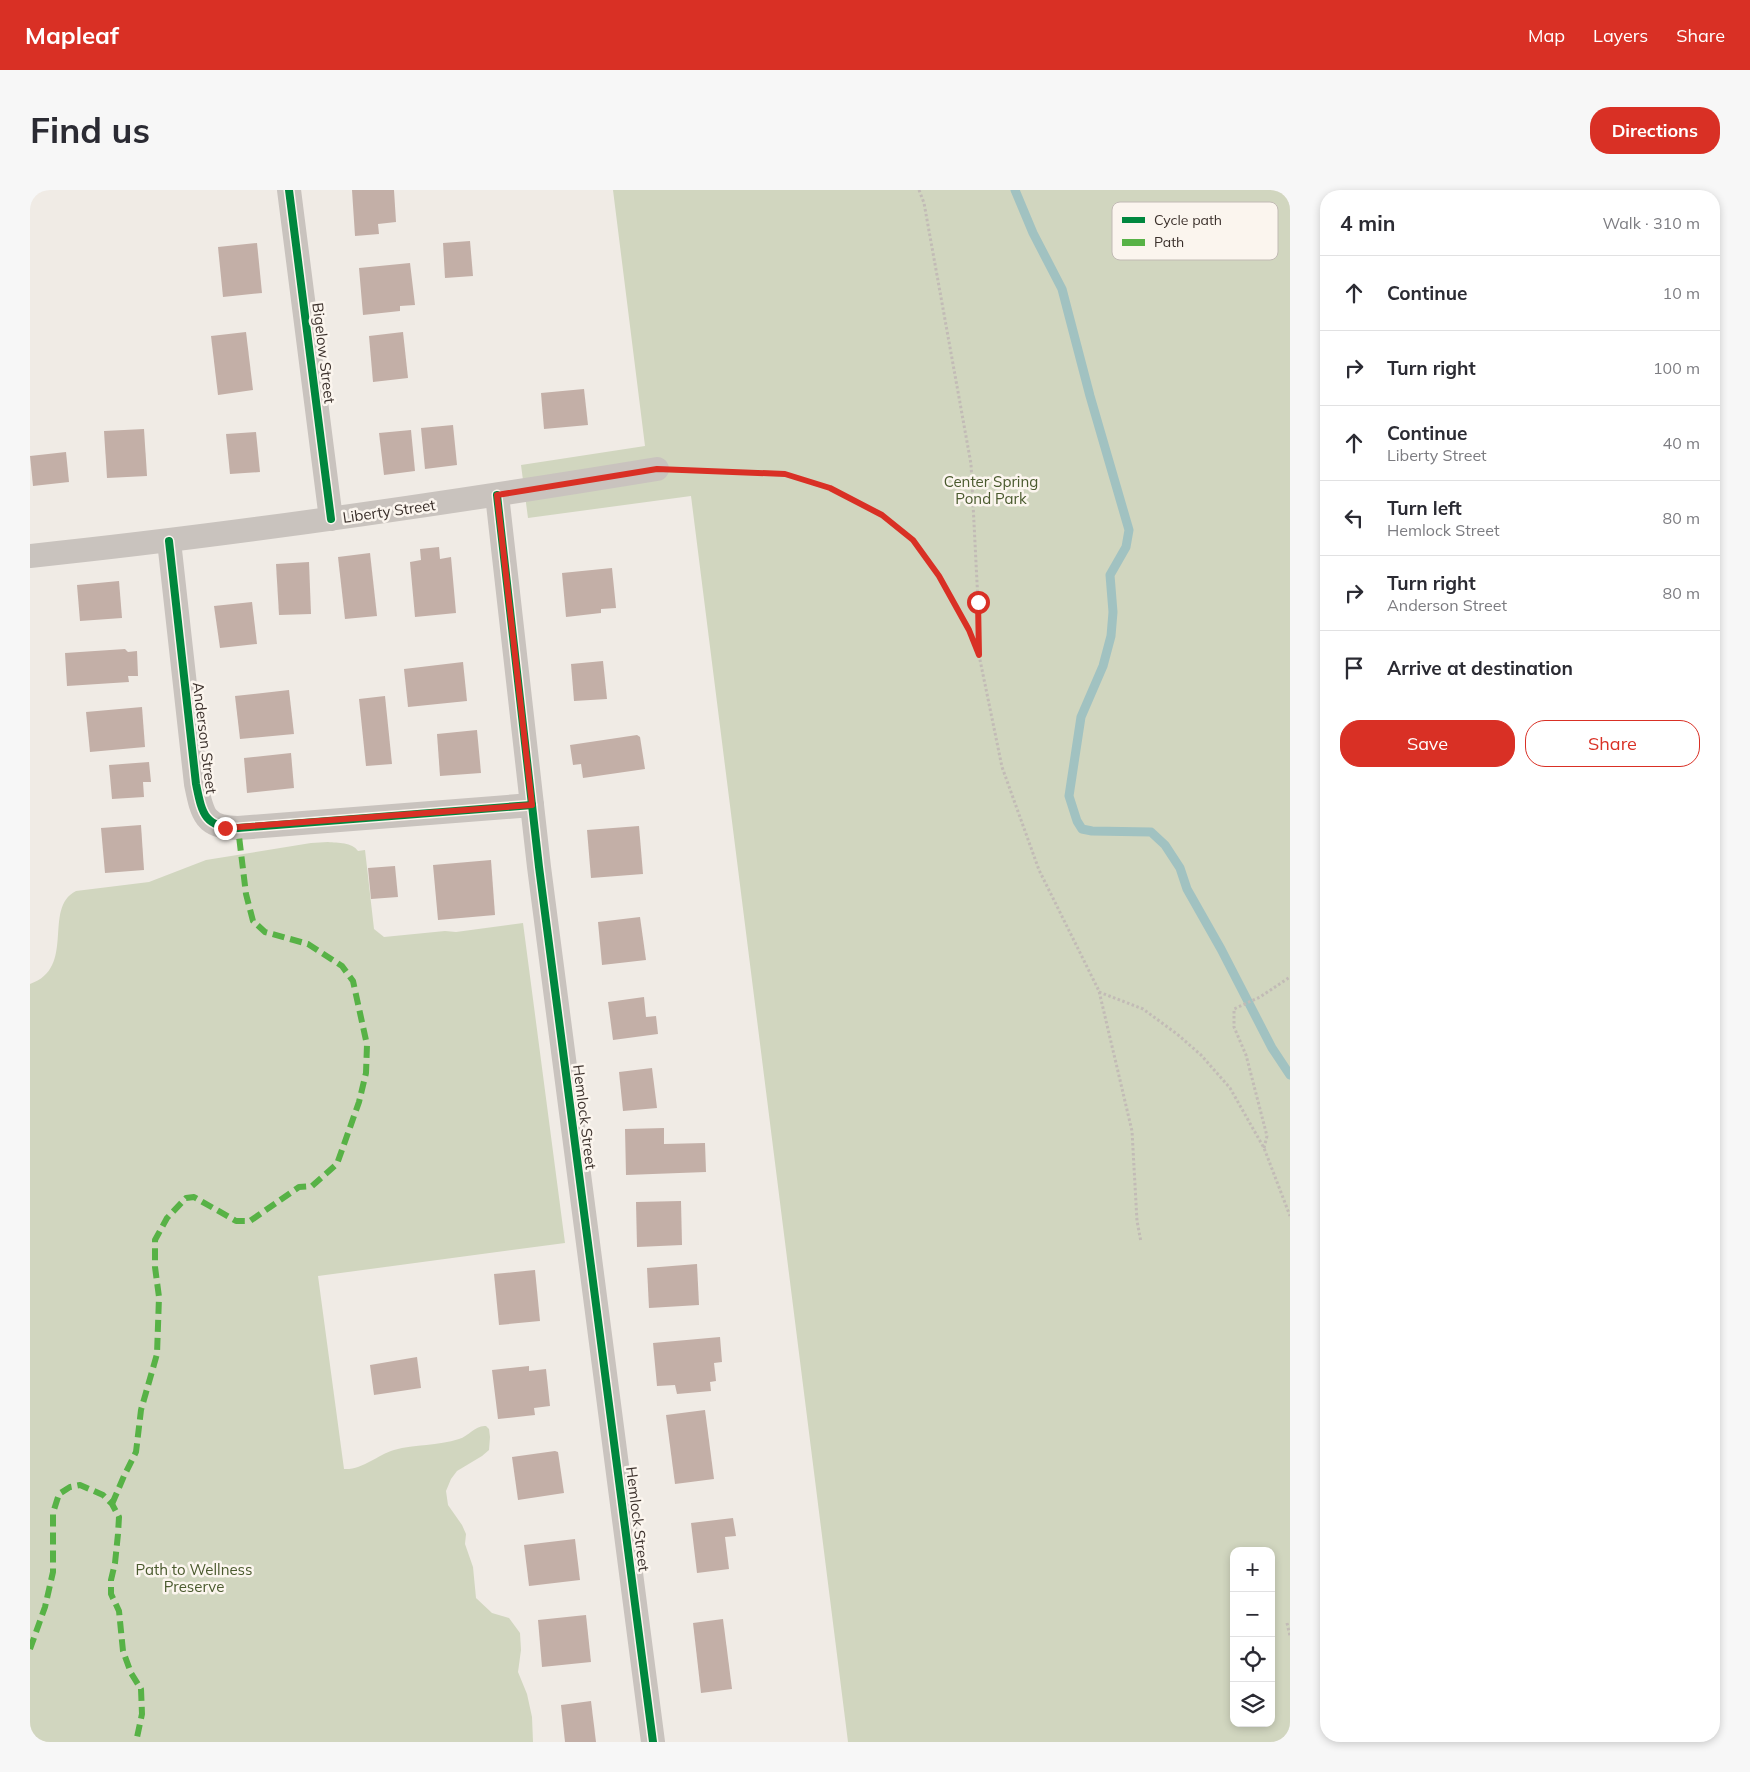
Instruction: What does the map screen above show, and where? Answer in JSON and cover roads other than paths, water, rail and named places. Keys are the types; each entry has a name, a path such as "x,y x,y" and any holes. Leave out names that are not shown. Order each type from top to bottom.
{"street":[{"name":"Bigelow Street","path":"290,190 331,519"},
{"name":"Liberty Street","path":"30,556 169,541 331,519 657,469"},
{"name":"Hemlock Street","path":"497,495 532,805 653,1742"},
{"name":"Anderson Street","path":"169,541 196,784 201,811 212,822 225,828 238,828 532,805"}],"waterway":[{"path":"1015,190 1033,233 1062,289 1090,396 1129,530 1126,547 1110,575 1113,612 1111,636 1103,666 1081,717 1069,796 1077,821 1082,829 1092,831 1151,832 1165,845 1180,868 1187,889 1221,949 1272,1048 1290,1075"}],"park label":[{"name":"Center Spring Pond Park","path":"991,490"},
{"name":"Path to Wellness Preserve","path":"194,1578"}]}
